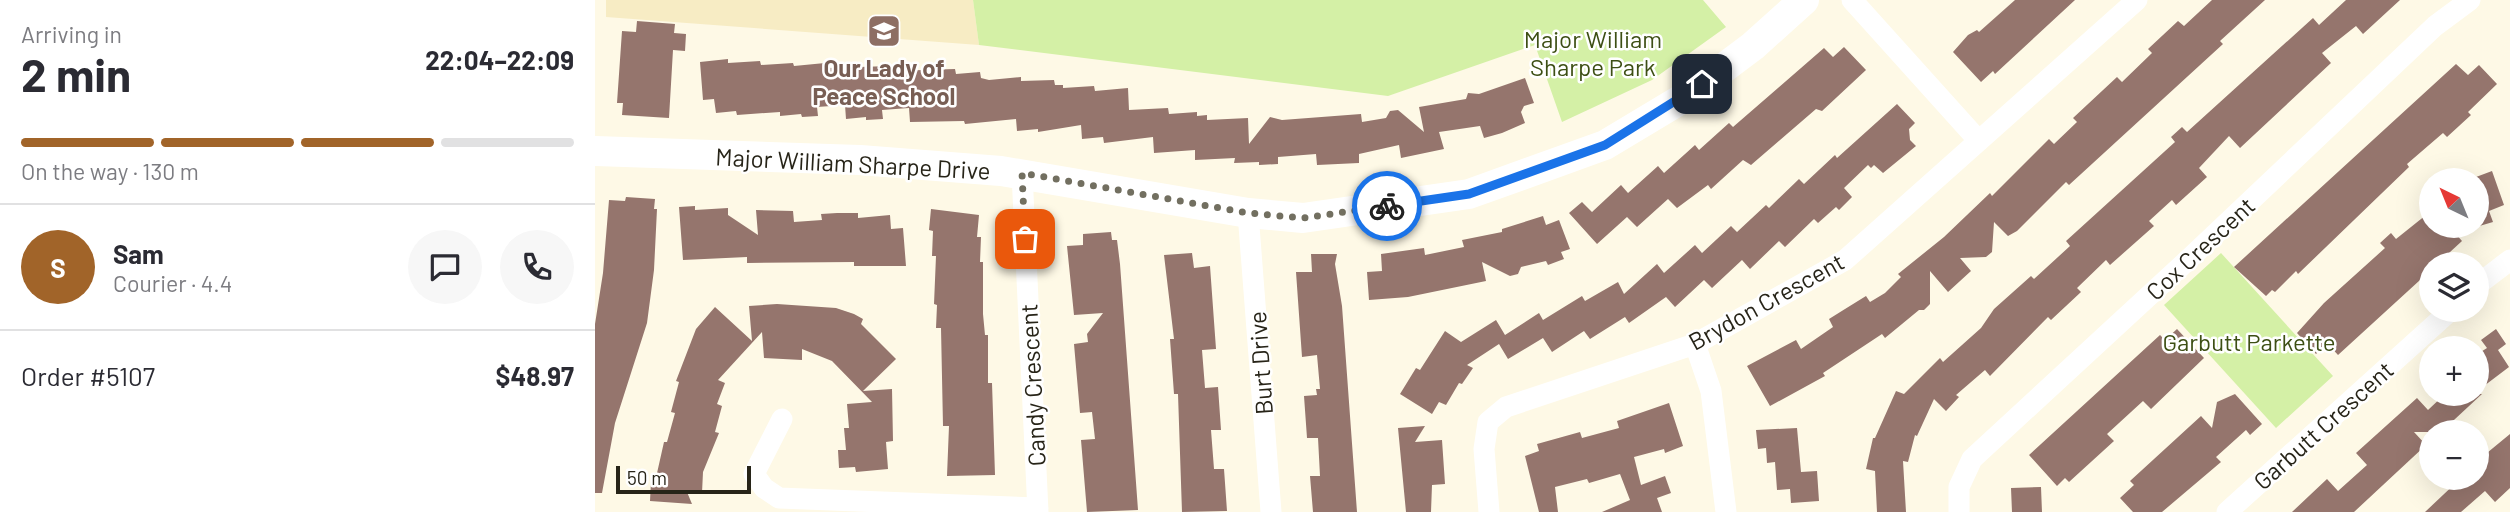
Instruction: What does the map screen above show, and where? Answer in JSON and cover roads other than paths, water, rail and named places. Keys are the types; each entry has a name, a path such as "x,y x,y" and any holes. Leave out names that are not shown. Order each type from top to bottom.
{"street":[{"name":"Major William Sharpe Drive","path":"595,151 860,160 1022,173 1248,213 1303,218 1469,194 1605,145 1685,97 1753,46 1804,0"},
{"path":"1852,0 1979,141"},
{"name":"Brydon Crescent","path":"1489,512 1484,449 1488,422 1506,407 1695,344 1845,260 2137,0"},
{"name":"Cox Crescent","path":"1959,512 1959,488 1972,459 2435,26 2470,0"},
{"name":"Candy Crescent","path":"1022,173 1038,510"},
{"name":"Burt Drive","path":"1248,213 1271,512"},
{"path":"2489,276 2510,260"},
{"name":"Garbutt Crescent","path":"2227,512 2438,322"},
{"path":"1695,344 1711,391 1725,512"},
{"path":"782,419 754,474 764,488 779,498 1038,510"}],"place":[{"name":"Our Lady of Peace School","path":"884,31"}],"park label":[{"name":"Major William Sharpe Park","path":"1593,52"},
{"name":"Garbutt Parkette","path":"2249,341"}]}
